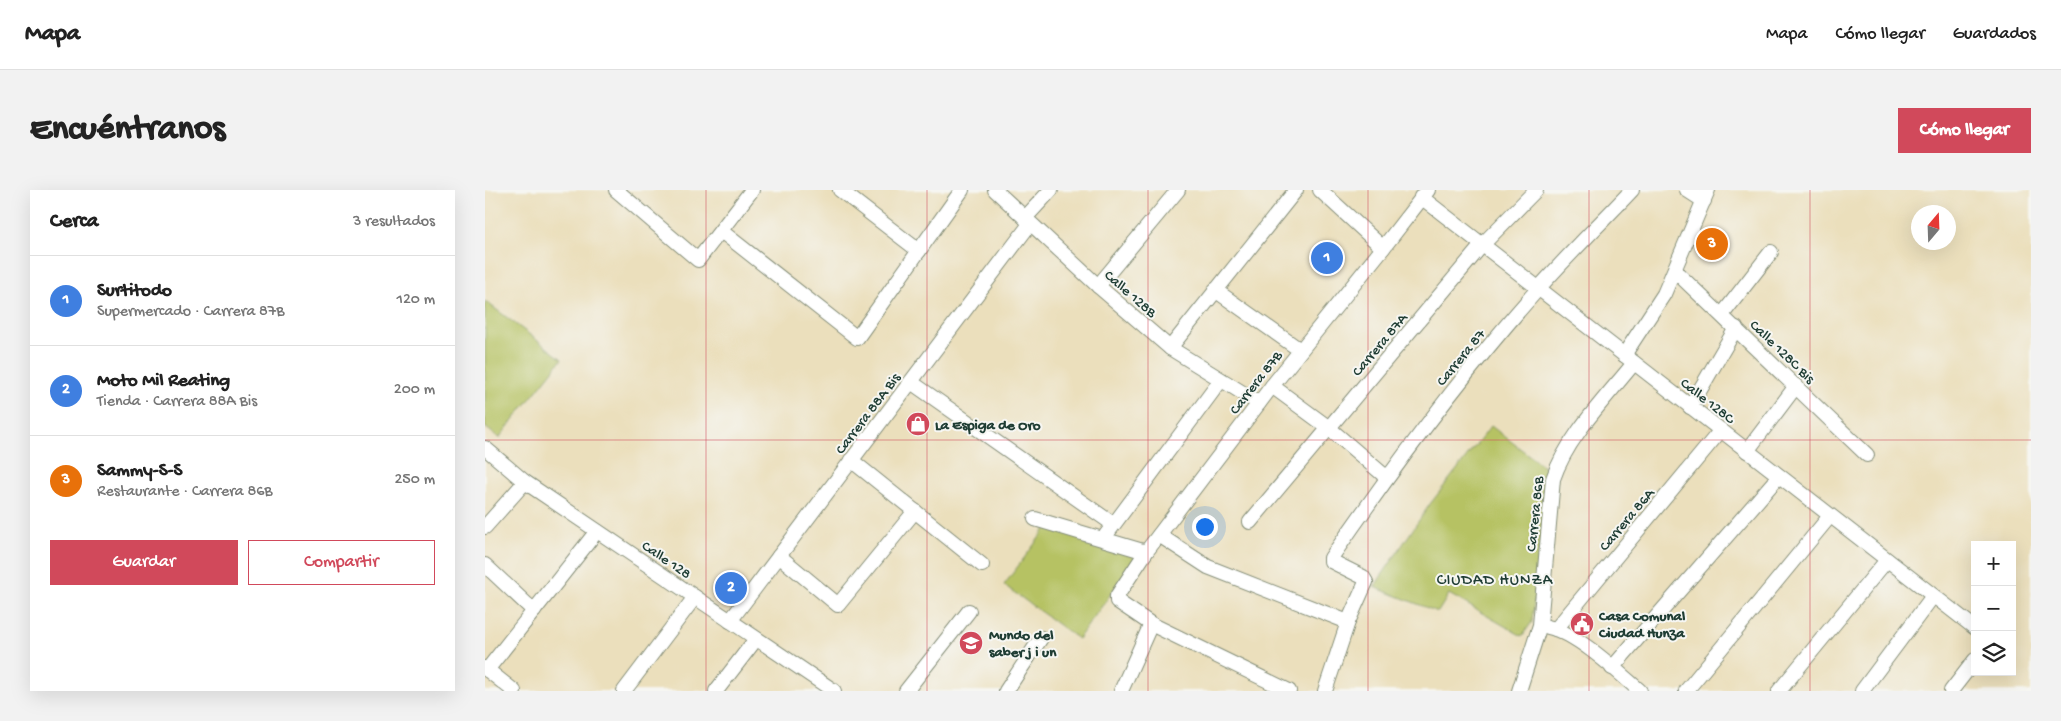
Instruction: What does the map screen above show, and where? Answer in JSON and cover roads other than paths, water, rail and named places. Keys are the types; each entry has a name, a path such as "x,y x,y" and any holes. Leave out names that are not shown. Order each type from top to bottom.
{"street":[{"path":"616,190 698,260 752,190"},
{"path":"840,190 919,251"},
{"path":"721,231 857,338 962,190"},
{"name":"Calle 128B","path":"995,190 1097,286 1170,348 1259,403"},
{"name":"Carrera 88A Bis","path":"730,621 911,382 1051,190"},
{"path":"1097,286 1178,190"},
{"path":"1170,348 1297,190"},
{"path":"1319,190 1383,248"},
{"name":"Carrera 87A","path":"1251,522 1482,245 1536,190"},
{"name":"Carrera 87","path":"1348,622 1366,582 1363,577 1331,562 1331,558 1386,477 1492,343 1538,288 1632,190"},
{"path":"1687,190 1706,196"},
{"name":"Carrera 87B","path":"1151,624 1117,601 1116,598 1146,552 1259,403 1424,194"},
{"name":"Calle 128C","path":"1424,194 1482,245 1971,625"},
{"name":"Carrera 86B","path":"1519,691 1540,625 1553,479 1557,468 1563,456 1629,359 1675,271 1706,196"},
{"path":"1722,315 1771,252"},
{"name":"Calle 128C Bis","path":"1675,271 1737,328 1867,455"},
{"path":"1215,290 1300,350"},
{"path":"1690,407 1737,328"},
{"path":"1103,539 1221,380"},
{"path":"911,382 1113,524"},
{"path":"1272,386 1329,428 1386,477"},
{"path":"1747,451 1796,386"},
{"name":"Carrera 86A","path":"1556,628 1721,430"},
{"name":"Calle 128","path":"485,448 525,482 730,621 819,687 834,691"},
{"path":"851,460 982,565"},
{"path":"1613,668 1779,476"},
{"path":"485,527 525,482"},
{"path":"779,556 838,605 915,511"},
{"path":"1686,691 1831,516"},
{"path":"1035,519 1146,552"},
{"path":"514,691 486,669 597,531"},
{"path":"1159,535 1208,567 1348,622 1325,691"},
{"path":"1779,691 1887,560"},
{"path":"485,566 534,611"},
{"path":"1861,691 1933,596"},
{"path":"624,691 695,598"},
{"path":"906,691 969,611"},
{"path":"1121,691 1151,624 1289,691"},
{"path":"1540,625 1556,628 1573,638 1640,691"},
{"path":"1006,691 1041,638"},
{"path":"716,691 755,639"},
{"path":"1951,691 1971,665"}],"place":[{"name":"Sammy-S-S","path":"1712,244"},
{"name":"Surtitodo","path":"1327,258"},
{"name":"La Espiga de Oro","path":"918,424"},
{"name":"Moto Mil Reating","path":"731,588"},
{"name":"Casa Comunal Ciudad Hunza","path":"1582,624"},
{"name":"Mundo del saber j i un","path":"971,643"}],"district":[{"name":"CIUDAD HUNZA","path":"1495,578"}]}
